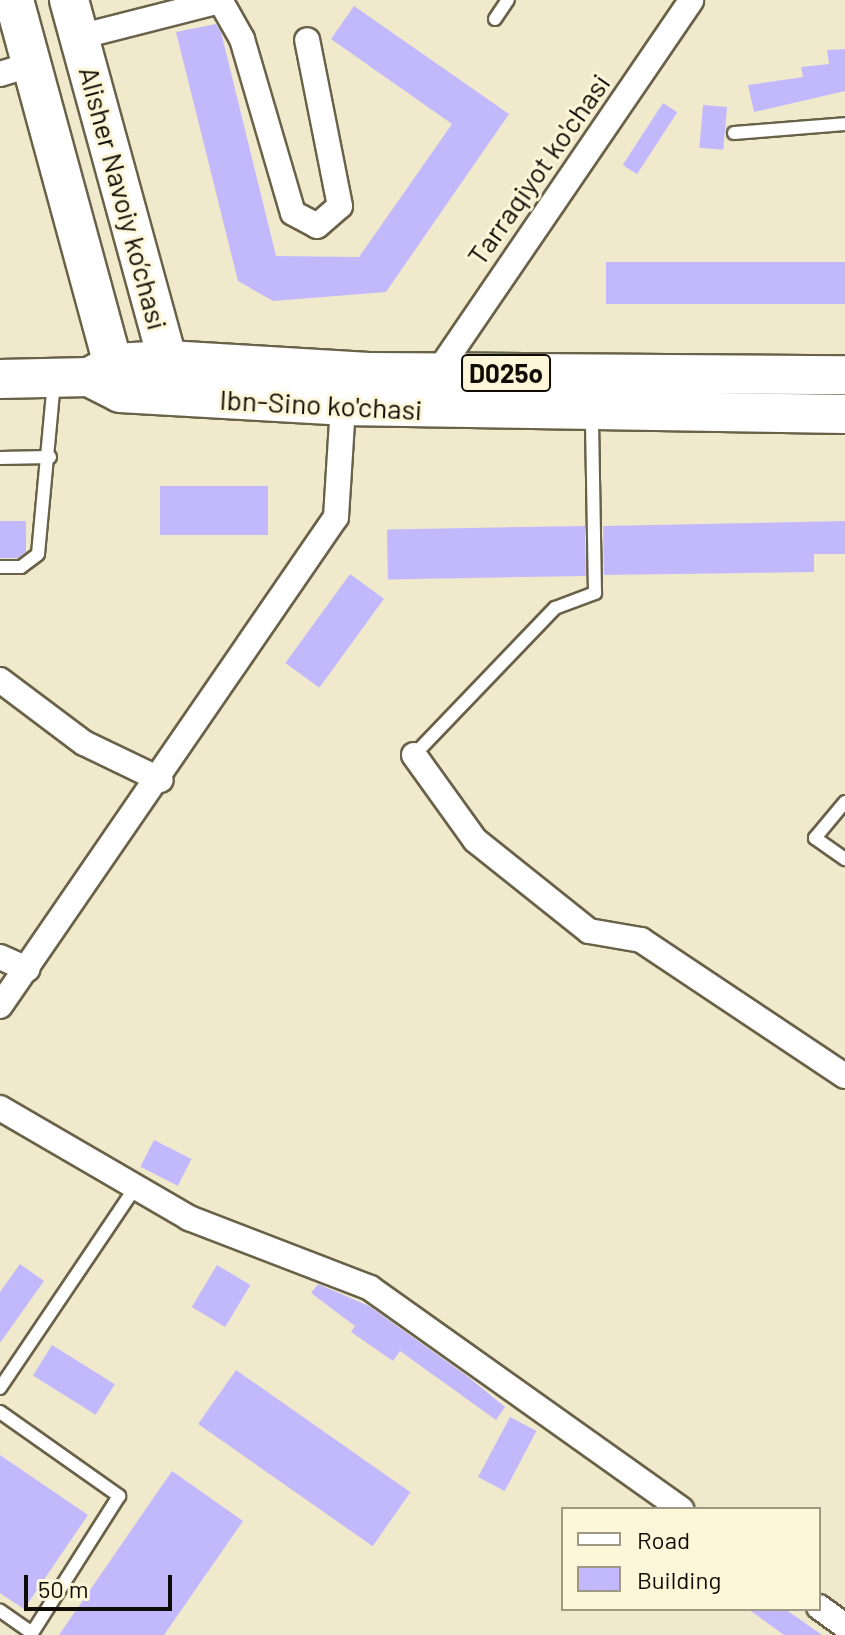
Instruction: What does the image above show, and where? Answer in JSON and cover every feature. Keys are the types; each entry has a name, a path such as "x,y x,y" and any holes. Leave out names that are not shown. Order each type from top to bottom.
{"main road":[{"name":"Alisher Navoiy ko’chasi","path":"14,0 16,69 94,378"},
{"name":"Alisher Navoiy ko’chasi","path":"69,0 177,397"},
{"name":"Ibn-Sino ko'chasi","path":"0,379 94,378 168,360 437,373 845,375"},
{"name":"Ibn-Sino ko'chasi","path":"94,378 177,397 343,406 845,414"}],"street":[{"path":"79,37 220,0 242,39 293,213 317,226 340,206 307,40"},
{"name":"Tarraqiyot ko'chasi","path":"437,373 691,0"},
{"path":"0,1006 161,780 336,517 343,406"},
{"path":"0,680 84,743 161,780"},
{"path":"414,755 475,840 589,931 641,940 845,1076"},
{"path":"0,957 27,969"},
{"path":"0,1108 189,1218 370,1288 678,1507"},
{"path":"821,1608 845,1626"}],"lane":[{"path":"495,19 508,0"},
{"path":"734,133 845,124"},
{"path":"0,567 21,567 38,554 50,457 94,378"},
{"path":"414,755 555,608 595,593 600,568 592,412"},
{"path":"0,458 50,457"},
{"path":"845,802 815,838 845,859"},
{"path":"0,1388 136,1186"},
{"path":"0,1412 119,1496 32,1633 1,1615"}],"building":[{"path":"354,6 509,114 386,292 273,301 238,281 176,32 216,24 221,32 276,256 359,257 452,124 331,39"},
{"path":"845,49 845,91 754,112 748,85 803,77 801,67 829,64 827,50"},
{"path":"663,103 677,112 637,174 623,165"},
{"path":"703,105 727,107 723,150 699,148"},
{"path":"606,262 845,262 845,304 606,304"},
{"path":"160,486 268,486 268,535 160,535"},
{"path":"0,521 26,521 26,552 18,558 0,558"},
{"path":"845,521 845,554 814,554 814,572 604,575 603,526"},
{"path":"585,526 586,576 388,579 387,529"},
{"path":"350,574 384,599 319,688 285,663"},
{"path":"154,1140 191,1159 178,1186 140,1167"},
{"path":"20,1264 44,1281 0,1343 0,1292"},
{"path":"217,1265 250,1285 225,1327 192,1307"},
{"path":"318,1284 369,1306 467,1376 505,1407 496,1420 400,1351 393,1361 351,1332 355,1326 311,1293"},
{"path":"52,1345 115,1384 96,1415 33,1376"},
{"path":"236,1370 410,1492 373,1546 198,1424"},
{"path":"510,1417 536,1431 505,1491 478,1477"},
{"path":"0,1455 88,1515 24,1609 0,1593"},
{"path":"172,1471 243,1521 164,1635 59,1635"},
{"path":"751,1611 788,1611 822,1635 784,1635"}]}
